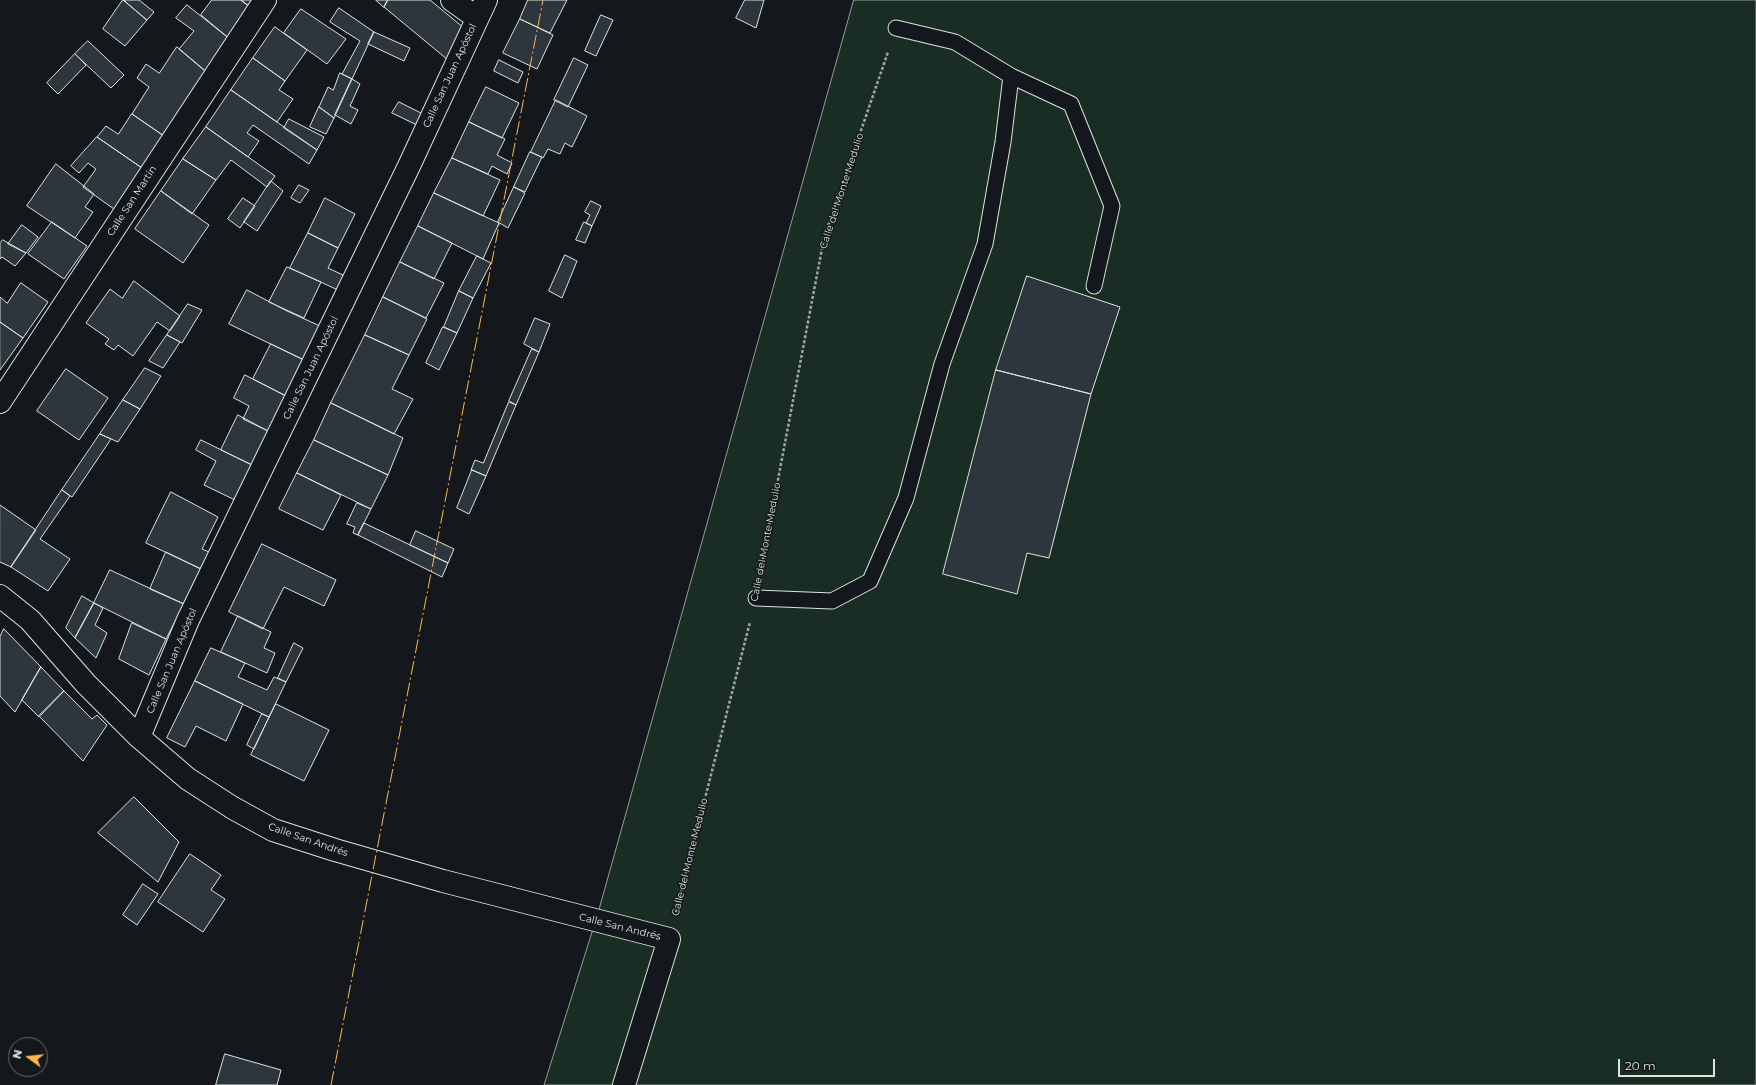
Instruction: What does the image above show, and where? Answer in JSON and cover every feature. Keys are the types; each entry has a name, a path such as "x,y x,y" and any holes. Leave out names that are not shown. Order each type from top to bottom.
{"street":[{"name":"Calle San Martín","path":"0,402 265,0"},
{"path":"452,0 481,9"},
{"name":"Calle San Juan Apóstol","path":"139,738 188,620 409,166 481,9"},
{"name":"Calle San Andrés","path":"0,596 30,620 86,684 139,738 188,779 233,808 273,830 335,850 436,879 669,939"},
{"path":"624,1085 669,939"}],"lane":[{"path":"896,28 955,42 1011,76 1071,104 1112,206 1094,286"},
{"path":"756,598 832,601 870,582 906,498 942,364 985,244 1003,142 1011,76"}],"path":[{"name":"Calle del Monte Medulio","path":"669,939 756,598 824,238 896,28"}],"green space":[{"path":"854,0 1756,0 1756,1085 544,1085 598,913"}],"building":[{"path":"123,0 147,20 125,46 103,29"},
{"path":"124,0 139,0 154,12 147,20"},
{"path":"212,0 241,0 253,9 231,40 201,15"},
{"path":"241,0 259,0 253,9"},
{"path":"376,0 388,0 384,7"},
{"path":"388,0 430,0 464,28 448,60 384,7"},
{"path":"528,0 567,0 550,33 520,19"},
{"path":"745,0 764,0 756,28 736,18"},
{"path":"187,5 231,40 205,71 179,49 194,31 176,18"},
{"path":"339,8 374,32 352,79 342,74 360,41 330,22"},
{"path":"301,9 346,39 327,64 284,33"},
{"path":"601,15 613,20 596,56 585,51"},
{"path":"520,19 553,35 537,69 503,53"},
{"path":"275,27 307,50 285,81 253,58"},
{"path":"374,32 410,48 404,61 368,44"},
{"path":"88,41 124,75 111,88 75,54"},
{"path":"177,47 208,73 164,136 132,114 149,87 137,78 146,64 159,73"},
{"path":"75,54 86,65 58,94 47,83"},
{"path":"253,58 285,81 279,90 293,99 277,122 231,90"},
{"path":"574,58 588,65 568,107 554,100"},
{"path":"499,60 523,72 518,83 494,71"},
{"path":"340,73 352,79 334,118 319,107 328,87 333,90"},
{"path":"352,79 360,84 350,106 358,110 351,124 335,115"},
{"path":"486,87 519,103 502,138 469,122"},
{"path":"231,90 317,150 309,164 253,125 247,133 259,141 248,157 206,127"},
{"path":"556,100 587,116 572,147 565,143 560,154 548,149 543,158 531,152"},
{"path":"399,102 423,114 417,125 392,113"},
{"path":"319,107 334,118 326,134 310,127"},
{"path":"132,114 164,136 142,168 97,137 106,126 118,134"},
{"path":"289,119 324,137 317,150 284,128"},
{"path":"469,122 505,139 497,155 512,163 507,174 492,166 488,174 452,158"},
{"path":"206,127 275,176 267,187 231,160 216,180 183,159"},
{"path":"97,137 142,168 114,209 83,187 96,169 88,163 79,173 71,166"},
{"path":"530,152 542,157 525,192 514,187"},
{"path":"452,158 500,180 483,216 434,193"},
{"path":"183,159 216,180 192,214 161,191"},
{"path":"56,164 94,194 85,207 93,212 75,238 27,206"},
{"path":"271,181 283,191 257,231 244,222"},
{"path":"299,185 309,190 300,203 291,198"},
{"path":"514,187 525,193 508,228 498,222"},
{"path":"161,191 209,225 183,263 135,229"},
{"path":"434,193 499,223 483,259 418,226"},
{"path":"243,198 255,206 240,228 228,219"},
{"path":"325,198 355,214 338,248 308,233"},
{"path":"591,201 601,206 592,226 586,223 590,215 585,212"},
{"path":"52,222 87,246 64,279 28,254"},
{"path":"584,222 592,226 585,243 576,240"},
{"path":"22,225 38,237 26,253 8,244"},
{"path":"418,226 452,243 434,279 400,262"},
{"path":"308,233 338,248 328,268 345,276 338,290 290,268"},
{"path":"3,240 26,253 15,266 2,257 0,259 0,243"},
{"path":"565,255 577,261 562,298 549,291"},
{"path":"477,256 491,263 473,298 459,291"},
{"path":"400,262 444,283 426,318 383,297"},
{"path":"287,267 321,282 304,318 269,302"},
{"path":"1027,276 1120,307 1091,394 996,370"},
{"path":"134,281 180,316 170,331 157,322 133,356 118,345 114,350 105,344 109,339 86,323 110,289 122,298"},
{"path":"21,283 48,302 23,338 0,322 0,297 7,303"},
{"path":"247,290 320,326 304,360 229,324"},
{"path":"459,291 473,298 457,333 444,327"},
{"path":"383,297 427,319 409,355 365,335"},
{"path":"188,304 202,310 182,343 167,335"},
{"path":"535,318 550,324 539,352 524,344"},
{"path":"0,322 23,338 0,370"},
{"path":"443,327 457,333 439,370 426,363"},
{"path":"167,335 180,342 163,368 149,361"},
{"path":"365,335 409,355 392,389 413,399 394,434 331,403"},
{"path":"271,344 304,360 286,396 253,379"},
{"path":"532,349 539,352 516,405 509,401"},
{"path":"145,368 161,376 140,409 123,400"},
{"path":"66,369 108,398 79,440 37,411"},
{"path":"996,370 1091,394 1049,558 1027,553 1017,594 943,574"},
{"path":"245,375 286,396 268,431 243,419 249,406 234,398"},
{"path":"123,400 140,409 118,442 100,434"},
{"path":"509,402 516,405 486,476 471,470 475,460 483,463"},
{"path":"331,403 403,438 388,475 314,440"},
{"path":"238,415 268,431 252,465 221,450"},
{"path":"100,434 111,439 72,497 62,490"},
{"path":"201,440 252,465 235,500 204,485 216,461 196,450"},
{"path":"314,440 388,475 371,509 297,473"},
{"path":"472,470 486,476 469,514 457,508"},
{"path":"297,473 341,495 323,530 279,509"},
{"path":"62,490 70,496 40,539 70,559 48,591 11,567"},
{"path":"171,492 218,517 202,549 209,552 201,569 146,543"},
{"path":"357,503 371,509 358,535 353,533 355,527 347,524"},
{"path":"0,505 36,530 11,567 0,562"},
{"path":"364,523 448,563 442,577 358,535"},
{"path":"416,531 454,549 448,563 410,545"},
{"path":"262,544 336,580 324,606 284,587 263,629 229,612"},
{"path":"166,552 201,569 184,604 150,589"},
{"path":"110,570 184,604 166,639 94,603"},
{"path":"82,596 94,603 75,638 66,628"},
{"path":"94,603 103,608 95,625 107,633 96,658 75,638"},
{"path":"238,616 271,632 264,648 275,653 267,673 221,652"},
{"path":"132,623 166,639 149,675 119,659"},
{"path":"4,629 41,667 15,712 0,696 0,637"},
{"path":"294,643 303,648 286,682 278,678"},
{"path":"211,648 245,663 238,677 267,690 274,677 286,682 269,717 195,681"},
{"path":"41,667 64,691 39,717 22,700"},
{"path":"195,681 243,704 226,741 196,726 185,747 167,738"},
{"path":"64,691 92,719 97,715 107,725 83,761 39,716"},
{"path":"276,704 329,730 304,781 251,755"},
{"path":"262,714 269,717 254,749 247,745"},
{"path":"134,797 179,842 158,882 98,833"},
{"path":"190,854 221,875 211,890 225,899 203,932 158,902"},
{"path":"143,884 158,894 137,925 123,915"},
{"path":"225,1054 281,1070 277,1085 216,1085"}],"power":[{"path":"331,1085 543,0"}]}
